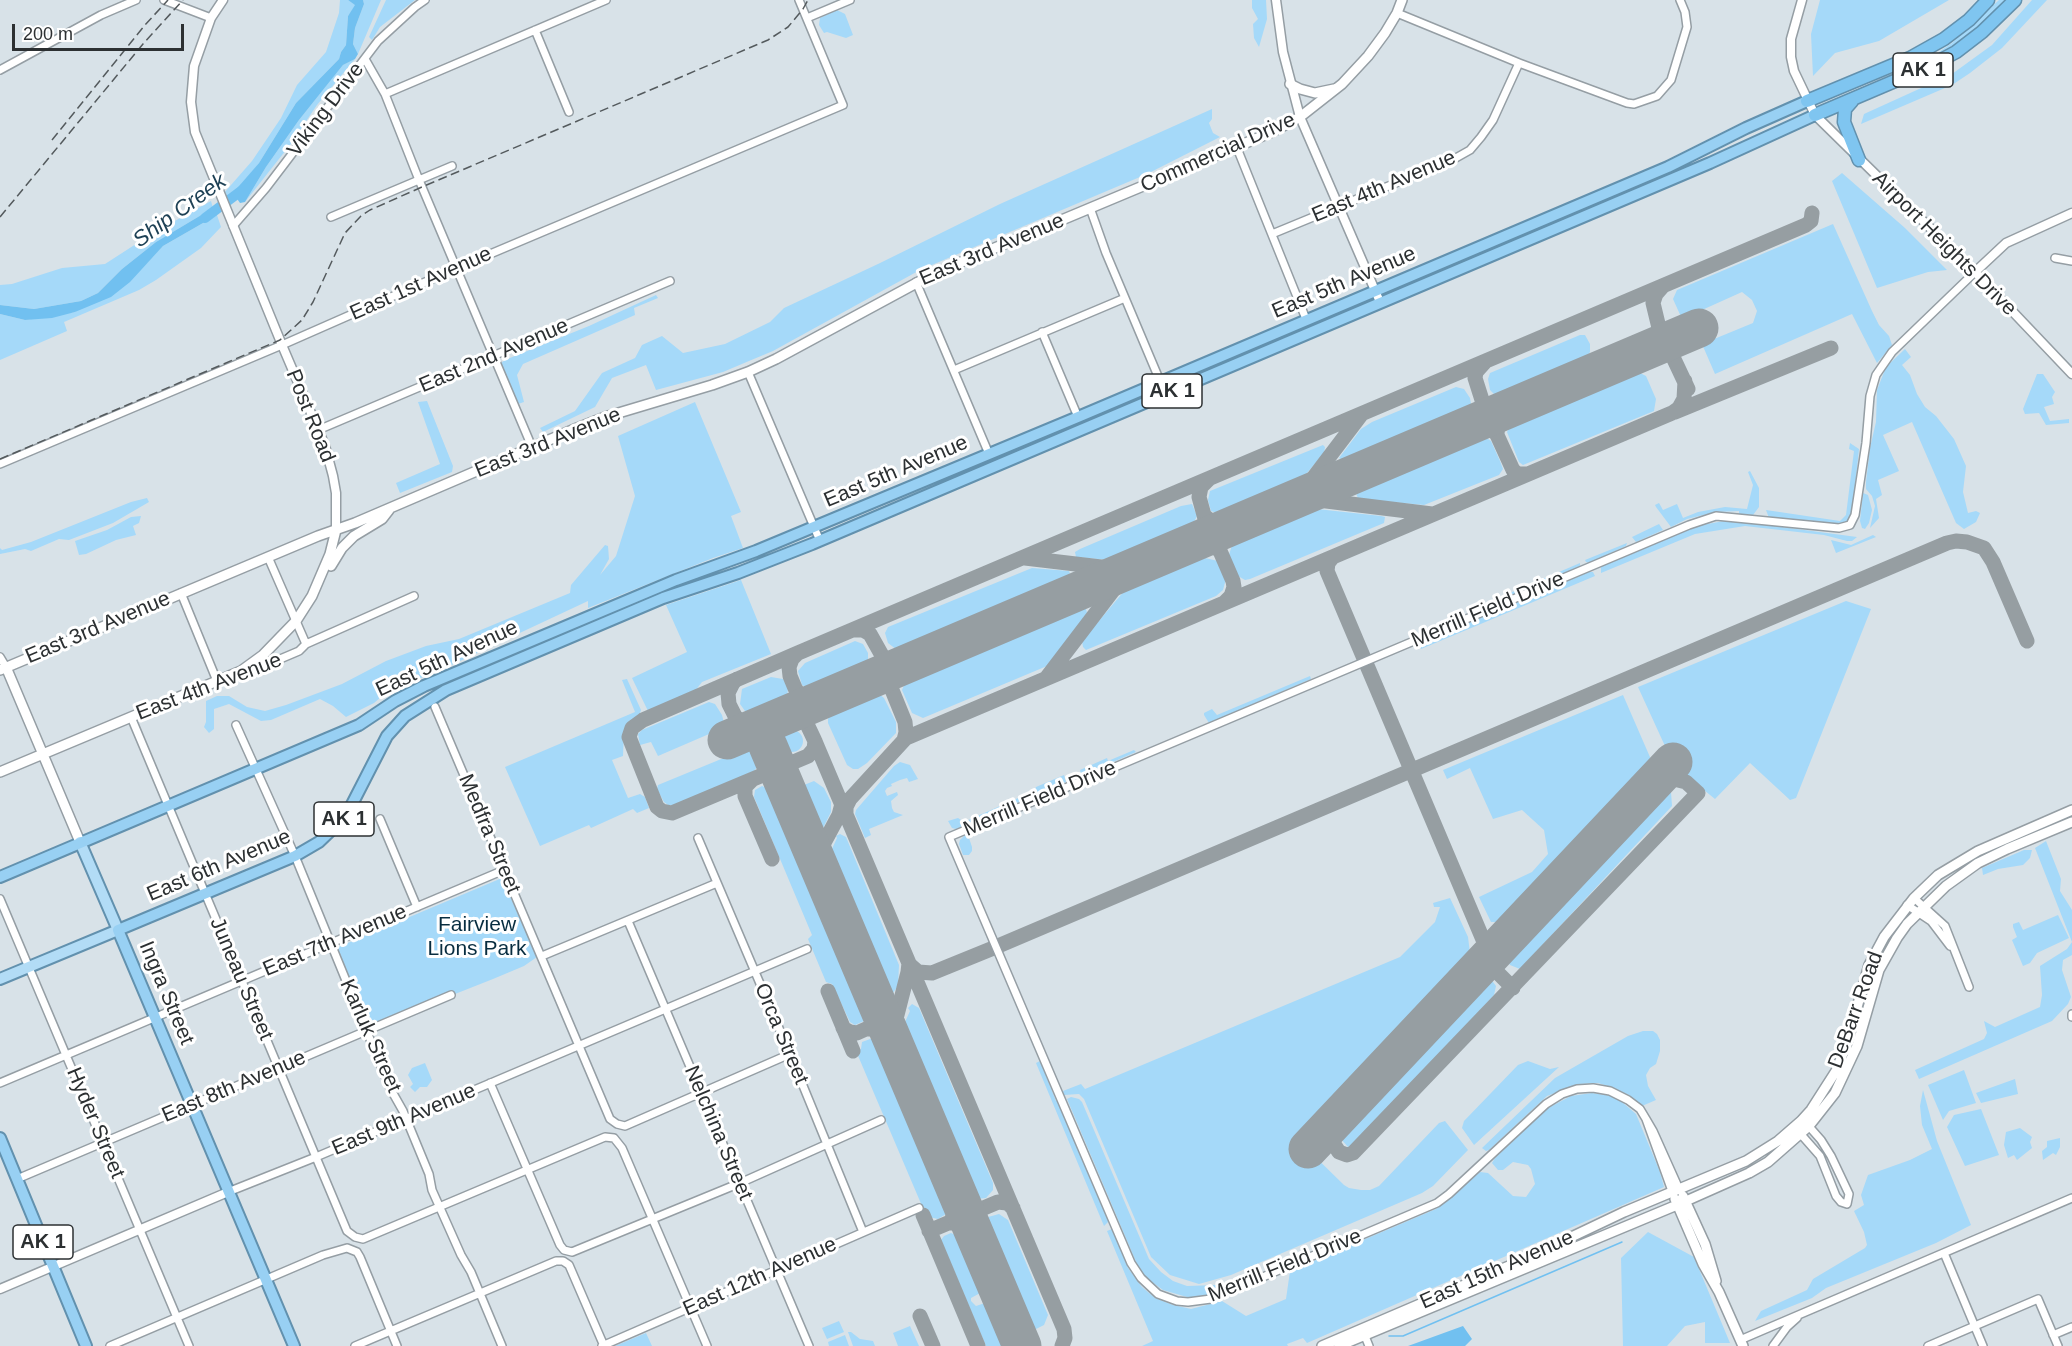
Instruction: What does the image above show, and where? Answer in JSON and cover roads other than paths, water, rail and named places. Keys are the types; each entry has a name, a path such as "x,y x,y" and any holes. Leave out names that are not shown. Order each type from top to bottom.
{"highway":[{"name":"AK 1","path":"1807,101 1910,58 1944,39 1969,20 1988,0"},
{"name":"AK 1","path":"1815,115 1930,66 1956,52 1982,32 2015,0"},
{"path":"1855,99 1845,109 1844,122 1860,160"},
{"name":"East 5th Avenue","path":"0,877 359,725 395,701 424,686 666,584 815,527 1375,291 1668,167 1807,101"},
{"name":"East 5th Avenue","path":"524,656 667,596 738,573 820,541 1700,167 1815,115"},
{"name":"East 6th Avenue","path":"118,930 295,856 319,842 346,816 387,736 405,716 446,690 524,656"},
{"name":"Ingra Street","path":"118,930 294,1346"},
{"name":"AK 1","path":"0,1138 86,1346"}],"main road":[{"name":"Commercial Drive","path":"1090,208 1237,148 1300,117 1336,89 1368,56 1397,13 1402,0"},
{"path":"1290,84 1315,93 1336,89"},
{"name":"East 3rd Avenue","path":"2,671 268,556 390,508 605,417 748,372 916,282 1090,208"},
{"path":"296,621 314,598 342,548 354,536 382,519 390,508"},
{"name":"Post Road","path":"241,670 263,655 296,621 312,596 323,571 336,530"},
{"name":"East 4th Avenue","path":"0,772 241,670"},
{"name":"Ingra Street","path":"2,671 14,686 118,930"},
{"name":"DeBarr Road","path":"1806,1123 1836,1071 1875,951 1911,901 1938,875 1978,851 2072,810"},
{"name":"DeBarr Road","path":"1681,1203 1759,1167 1835,1093 1853,1057 1879,970 1896,938 1921,909 1946,886 1978,863 2072,822"},
{"name":"East 6th Avenue","path":"0,979 118,930"},
{"name":"DeBarr Road","path":"1675,1190 1756,1156 1798,1131"},
{"path":"1675,1190 1703,1264 1719,1292 1742,1343"},
{"name":"East 15th Avenue","path":"1339,1346 1364,1332 1675,1190"},
{"name":"East 15th Avenue","path":"1322,1346 1364,1332 1681,1203"}],"street":[{"path":"0,70 101,15 136,0"},
{"path":"165,0 212,18"},
{"name":"Post Road","path":"223,0 212,18 194,66 191,102 195,132 318,430 333,476 336,530"},
{"name":"Viking Drive","path":"233,226 266,188 378,41 425,0"},
{"path":"385,94 606,0"},
{"path":"799,0 807,18 850,0"},
{"path":"1275,0 1283,52 1300,117 1380,302"},
{"path":"1397,13 1519,63 1627,103 1649,100 1666,88 1671,80 1686,33 1685,12 1680,0"},
{"name":"Airport Heights Drive","path":"1802,0 1792,32 1791,57 1794,71 1815,115 1975,272 2072,374"},
{"name":"East 1st Avenue","path":"0,465 843,105 807,18"},
{"path":"535,30 569,112"},
{"path":"365,58 385,94 532,447"},
{"name":"East 4th Avenue","path":"1272,234 1454,159 1470,150 1493,120 1519,63"},
{"path":"1237,148 1306,319"},
{"path":"331,217 452,166"},
{"path":"1090,208 1106,253 1160,381"},
{"path":"1975,272 2006,243 2072,213"},
{"path":"2055,258 2072,261"},
{"name":"Merrill Field Drive","path":"1675,1190 1640,1109 1610,1091 1593,1088 1577,1089 1562,1094 1546,1104 1437,1203 1211,1299 1188,1302 1158,1294 1140,1278 1131,1263 950,837 1689,525 1716,516 1839,528 1850,525 1855,515 1866,443 1870,396 1876,375 1892,352 1975,272"},
{"name":"East 2nd Avenue","path":"318,430 670,280"},
{"path":"916,282 989,453"},
{"path":"954,370 1125,298"},
{"path":"1042,332 1077,417"},
{"path":"748,372 820,541"},
{"path":"268,556 306,644"},
{"path":"181,593 217,681"},
{"name":"East 4th Avenue","path":"241,670 259,668 299,651 306,644 414,596"},
{"path":"0,657 2,671"},
{"name":"Medfra Street","path":"435,707 610,1119 617,1124 628,1124 701,1092"},
{"name":"Juneau Street","path":"131,717 347,1231 363,1239 439,1207"},
{"name":"Karluk Street","path":"236,725 295,856 390,1088 398,1099 429,1174 439,1207 480,1293 502,1346"},
{"path":"380,819 417,907"},
{"name":"Orca Street","path":"698,838 790,1054 862,1232"},
{"name":"East 7th Avenue","path":"0,1083 504,870"},
{"path":"542,956 717,883"},
{"name":"Hyder Street","path":"0,899 189,1346"},
{"path":"1911,901 1936,926 1956,955 1969,987"},
{"name":"Nelchina Street","path":"628,921 809,1346"},
{"name":"East 9th Avenue","path":"0,1289 807,949"},
{"name":"East 8th Avenue","path":"17,1179 451,996"},
{"path":"701,1092 790,1054"},
{"path":"490,1083 560,1245 568,1251 579,1250 740,1183 881,1120"},
{"path":"1798,1131 1820,1156 1836,1196 1841,1202 1847,1204 1848,1194 1834,1162 1821,1140 1806,1123"},
{"path":"439,1207 605,1137 614,1138 622,1148 707,1346"},
{"path":"1742,1343 1803,1312 2072,1198"},
{"name":"East 12th Avenue","path":"604,1346 919,1208"},
{"path":"110,1346 332,1252 352,1249 360,1257 397,1346"},
{"path":"1944,1253 1983,1346"},
{"path":"356,1346 556,1261 563,1261 569,1265 604,1346"},
{"path":"1928,1346 2038,1299 2058,1346"},
{"path":"1773,1346 1787,1327 1803,1312"},
{"path":"2054,1335 2072,1328"},
{"path":"1364,1332 1370,1346"}],"waterway":[{"name":"Ship Creek","path":"205,218 245,188"},
{"path":"1389,1336 1403,1336 1622,1242"}],"railway":[{"path":"52,140 168,0"},
{"path":"0,217 143,44 183,0"},
{"path":"0,459 280,340 302,320 313,302 345,233 370,210 768,40 788,27 808,0"}],"park label":[{"name":"Fairview Lions Park","path":"477,937"}]}
